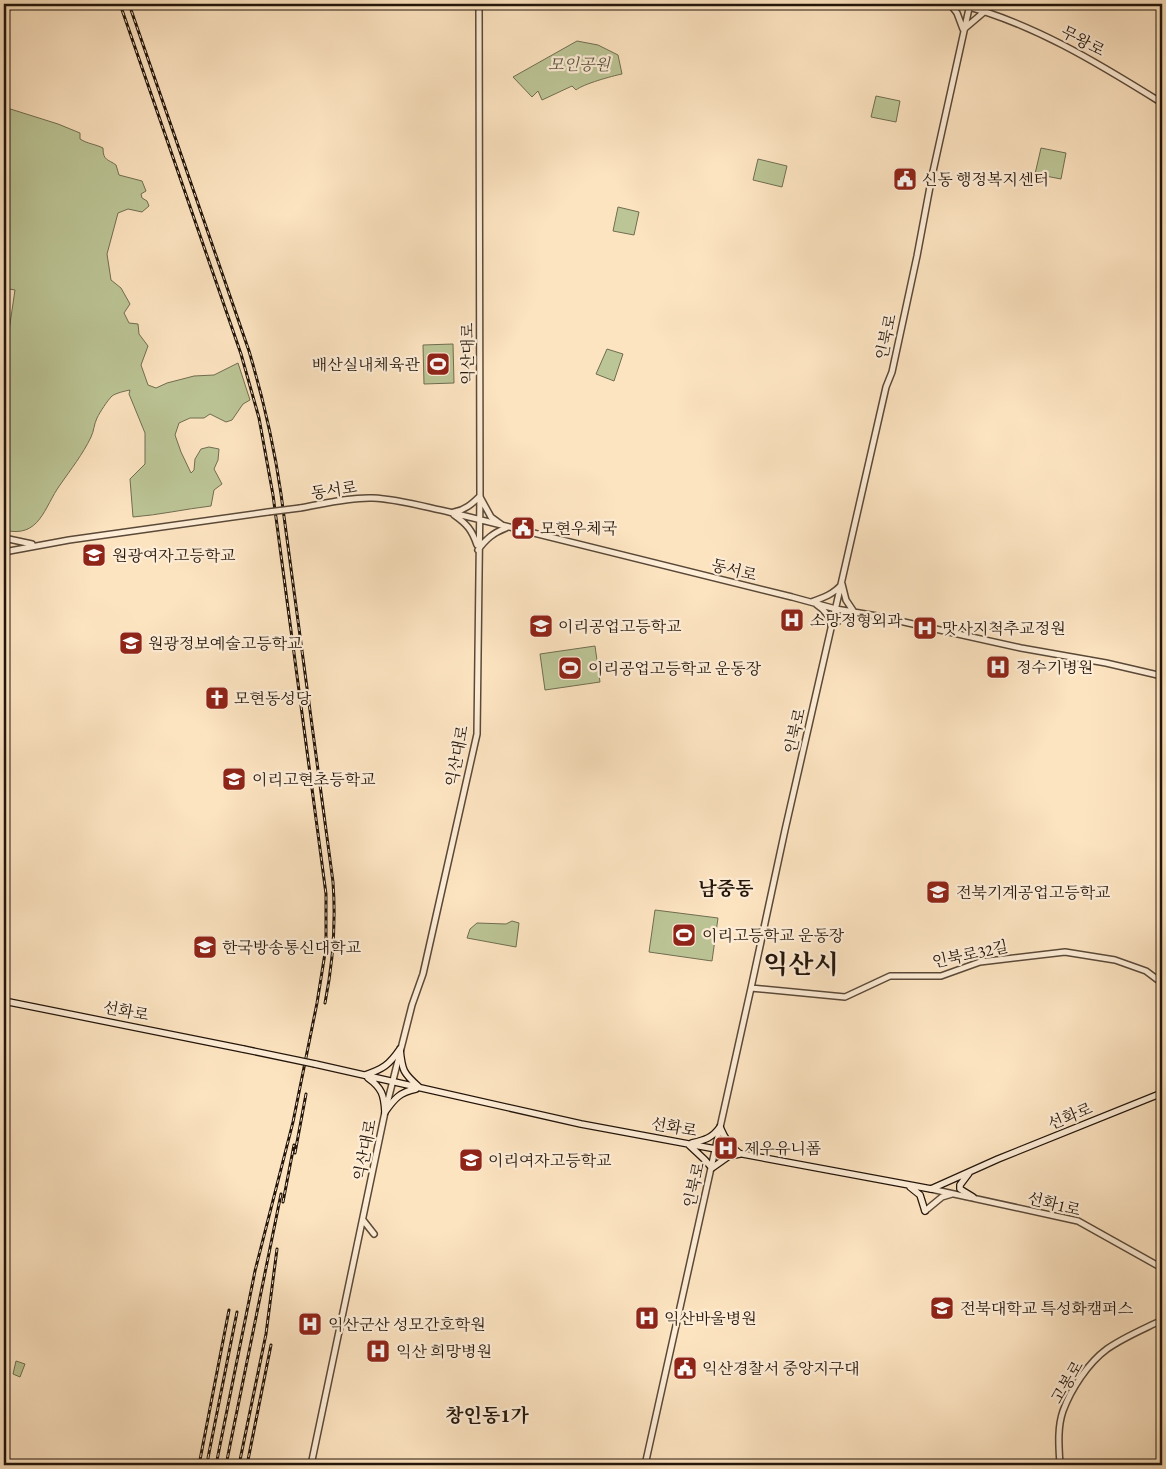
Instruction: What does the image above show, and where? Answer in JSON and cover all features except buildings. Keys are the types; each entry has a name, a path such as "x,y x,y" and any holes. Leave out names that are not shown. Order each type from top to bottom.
{"main road":[{"path":"4,8 15,4"},
{"name":"선화로","path":"4,1001 315,1064 581,1124 931,1189 998,1159 1162,1093"},
{"path":"364,1076 379,1071 389,1064 400,1050"},
{"path":"400,1050 402,1067 408,1077 420,1088"},
{"path":"364,1076 378,1085 384,1099 385,1112"},
{"path":"385,1112 394,1099 405,1091 420,1088"},
{"path":"687,1144 707,1140 720,1127"},
{"path":"720,1127 725,1140 740,1154"},
{"path":"687,1144 712,1168 729,1156 740,1154"},
{"path":"969,1173 960,1184 960,1189 973,1197"},
{"path":"904,1184 920,1195 925,1211"}],"street":[{"name":"익산대로","path":"311,1465 385,1112 400,1050 423,974 477,734 480,495 480,4"},
{"path":"950,4 957,13 964,29 984,12"},
{"name":"무왕로","path":"958,4 970,5 1024,27 1075,51 1110,69 1162,103"},
{"name":"인북로","path":"645,1465 831,626 886,387 892,372 970,5"},
{"path":"450,512 461,511 472,504 480,495 491,517 506,528"},
{"name":"동서로","path":"38,545 373,498 394,500 450,512 506,528 836,609 1162,676"},
{"path":"450,512 466,523 472,531 478,550"},
{"path":"478,550 485,540 494,533 506,528"},
{"path":"4,538 38,545"},
{"path":"4,552 38,545"},
{"path":"811,602 837,590 842,584"},
{"path":"811,602 824,610 831,626 854,612 846,600 842,584"},
{"name":"인북로32길","path":"752,988 845,997 890,976 941,976 980,962 1065,952 1115,960 1146,972 1162,982"},
{"name":"선화1로","path":"931,1189 1078,1221 1162,1268"},
{"path":"925,1211 942,1197 955,1193"},
{"path":"363,1220 374,1234"},
{"name":"고봉로","path":"1060,1465 1059,1432 1062,1412 1084,1372 1106,1349 1162,1320"}],"green space":[{"name":"모인공원","path":"577,41 598,45 618,55 622,74 605,78 576,90 572,86 542,100 538,91 532,97 513,77"},
{"path":"876,96 900,101 896,122 871,117"},
{"path":"4,107 80,133 80,139 103,148 105,158 116,165 119,175 142,181 146,191 141,194 142,198 147,201 149,206 142,212 128,209 118,213 107,254 111,280 121,288 130,304 124,313 129,323 138,324 139,334 148,346 141,365 148,385 156,388 194,376 214,375 238,363 250,400 243,404 232,420 226,422 210,414 204,418 190,418 179,423 175,435 191,473 194,470 195,459 201,449 209,447 219,449 218,460 214,469 222,484 214,490 211,506 133,517 130,479 145,464 145,433 129,394 130,390 110,398 97,418 92,435 84,449 40,519 26,530 16,532 4,530 4,434 8,414 4,395 4,377 15,290 4,288"},
{"path":"1041,148 1066,153 1061,179 1035,174"},
{"path":"758,159 787,166 782,187 753,180"},
{"path":"618,207 639,212 634,235 613,231"},
{"name":"배산실내체육관","path":"453,344 454,383 424,384 423,345"},
{"path":"607,349 623,354 614,381 596,374"},
{"name":"이리공업고등학교 운동장","path":"595,646 600,682 545,690 540,654"},
{"name":"이리고등학교 운동장","path":"655,910 718,918 712,961 649,952"},
{"path":"512,921 519,923 516,947 467,938 470,929 477,923 506,924"},
{"path":"16,1361 25,1364 20,1377 13,1374"}],"railway":[{"path":"120,4 241,354 259,418 273,495 326,894 326,947 317,1003 293,1122 255,1271 216,1465"},
{"path":"129,4 249,351 271,440 281,494 333,882 333,943 325,1003"},
{"path":"295,1153 306,1094"},
{"path":"283,1202 294,1145"},
{"path":"226,1465 281,1194"},
{"path":"239,1465 266,1334 277,1249"},
{"path":"199,1465 229,1310"},
{"path":"208,1458 237,1312"},
{"path":"247,1465 271,1345"}],"place":[{"name":"신동 행정복지센터","path":"905,179"},
{"name":"배산실내체육관","path":"438,364"},
{"name":"모현우체국","path":"523,528"},
{"name":"원광여자고등학교","path":"94,555"},
{"name":"소망정형외과","path":"792,620"},
{"name":"이리공업고등학교","path":"541,626"},
{"name":"맛사지척추교정원","path":"925,628"},
{"name":"원광정보예술고등학교","path":"131,643"},
{"name":"정수기병원","path":"998,667"},
{"name":"이리공업고등학교 운동장","path":"570,668"},
{"name":"모현동성당","path":"217,698"},
{"name":"이리고현초등학교","path":"234,779"},
{"name":"전북기계공업고등학교","path":"938,892"},
{"name":"이리고등학교 운동장","path":"684,935"},
{"name":"한국방송통신대학교","path":"205,947"},
{"name":"제우유니폼","path":"726,1148"},
{"name":"이리여자고등학교","path":"471,1160"},
{"name":"전북대학교 특성화캠퍼스","path":"942,1308"},
{"name":"익산바울병원","path":"647,1318"},
{"name":"익산군산 성모간호학원","path":"310,1324"},
{"name":"익산 희망병원","path":"378,1351"},
{"name":"익산경찰서 중앙지구대","path":"685,1368"}],"district":[{"name":"남중동","path":"726,888"},
{"name":"익산시","path":"801,964"},
{"name":"창인동1가","path":"487,1415"}]}
